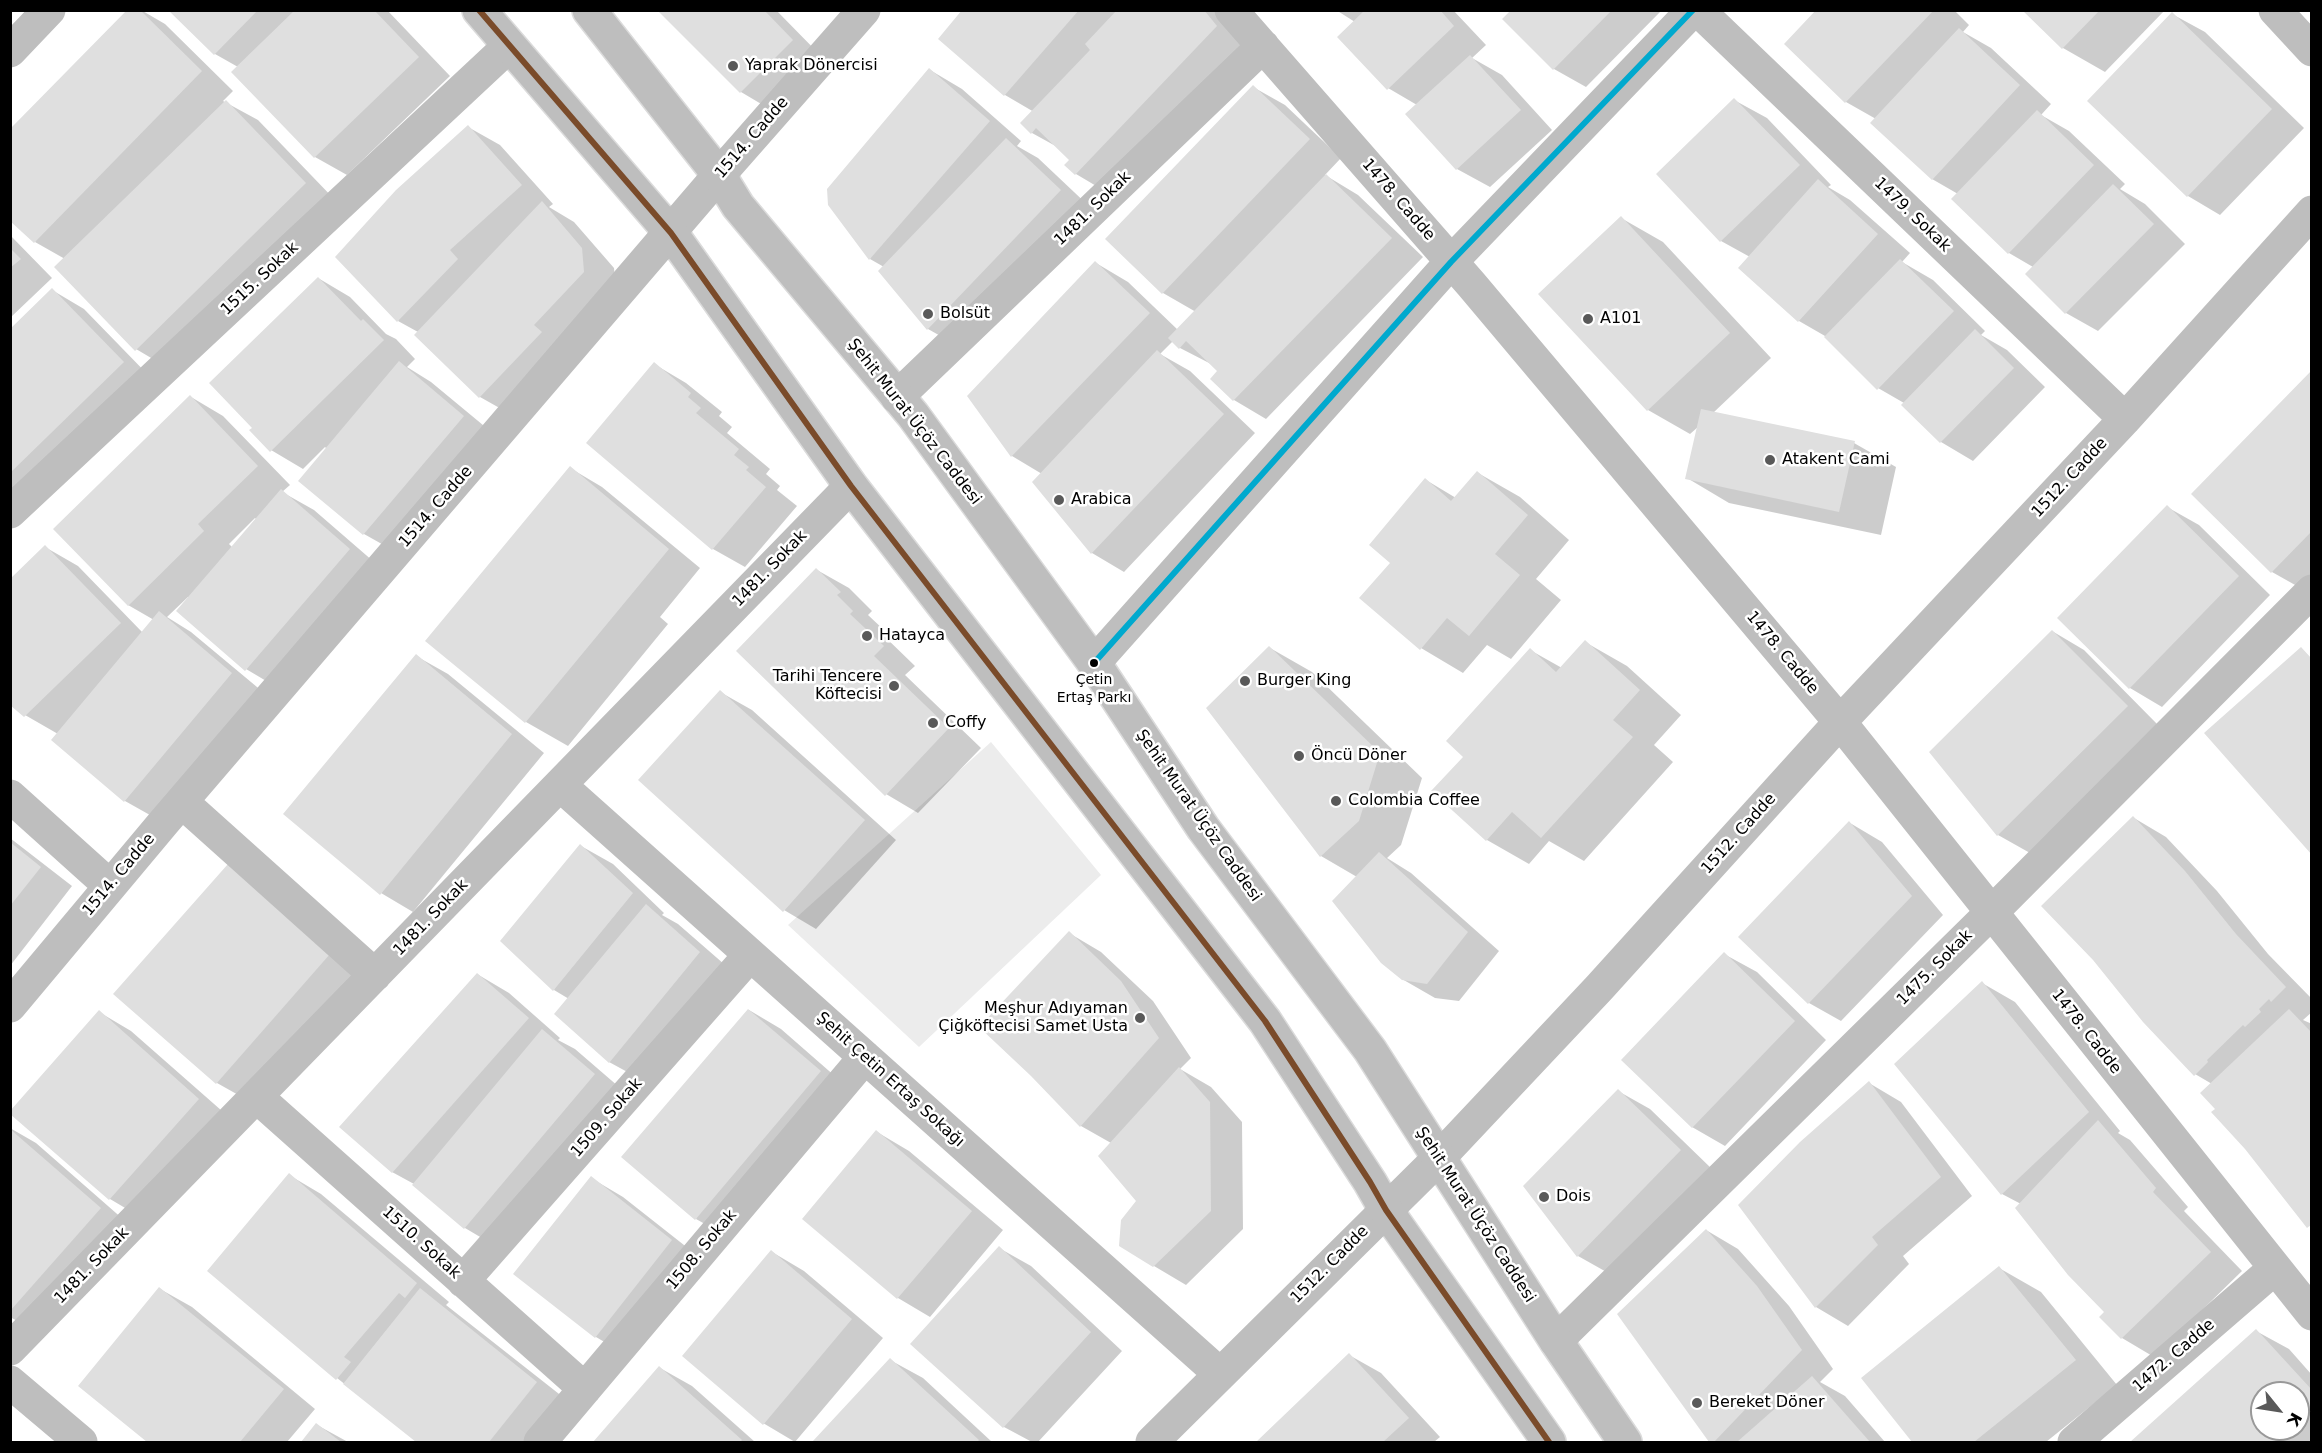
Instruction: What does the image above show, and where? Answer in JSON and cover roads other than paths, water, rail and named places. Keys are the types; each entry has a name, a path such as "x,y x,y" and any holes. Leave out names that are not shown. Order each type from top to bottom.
{"street":[{"path":"10,51 49,10"},
{"path":"478,10 671,233 851,486 1265,1021 1371,1182 1386,1210 1549,1443"},
{"name":"Şehit Murat Üçöz Caddesi","path":"589,10 719,175 738,206 897,397 1094,663 1203,828 1370,1050 1556,1341 1625,1443"},
{"name":"1514. Cadde","path":"10,1006 110,886 719,175 864,10"},
{"name":"1478. Cadde","path":"1231,10 1451,262 1840,722 2312,1314"},
{"path":"1094,663 1451,262 1693,10"},
{"name":"1479. Sokak","path":"1698,10 2125,419"},
{"path":"2275,10 2312,50"},
{"name":"1515. Sokak","path":"10,512 509,46"},
{"name":"1481. Sokak","path":"897,397 1263,46"},
{"name":"1512. Cadde","path":"1152,1443 1438,1159 1599,988 1840,722 2125,419 2312,212"},
{"name":"1481. Sokak","path":"10,1349 851,486"},
{"name":"1475. Sokak","path":"1556,1341 2311,594"},
{"name":"Şehit Çetin Ertaş Sokağı","path":"560,785 1220,1374"},
{"path":"10,796 110,886"},
{"path":"182,802 375,975"},
{"name":"1509. Sokak","path":"463,1281 750,955"},
{"name":"1508. Sokak","path":"540,1443 865,1057"},
{"name":"1510. Sokak","path":"257,1097 585,1389"},
{"name":"1472. Cadde","path":"2074,1443 2274,1269"},
{"path":"10,1382 81,1443"}],"place":[{"name":"Yaprak Dönercisi","path":"733,66"},
{"name":"Bolsüt","path":"928,314"},
{"name":"A101","path":"1588,319"},
{"name":"Atakent Cami","path":"1770,460"},
{"name":"Arabica","path":"1059,500"},
{"name":"Hatayca","path":"867,636"},
{"name":"Çetin Ertaş Parkı","path":"1094,663"},
{"name":"Burger King","path":"1245,681"},
{"name":"Tarihi Tencere Köftecisi","path":"894,686"},
{"name":"Coffy","path":"933,723"},
{"name":"Öncü Döner","path":"1299,756"},
{"name":"Colombia Coffee","path":"1336,801"},
{"name":"Meşhur Adıyaman Çiğköftecisi Samet Usta","path":"1140,1018"},
{"name":"Dois","path":"1544,1197"},
{"name":"Bereket Döner","path":"1697,1403"}]}
